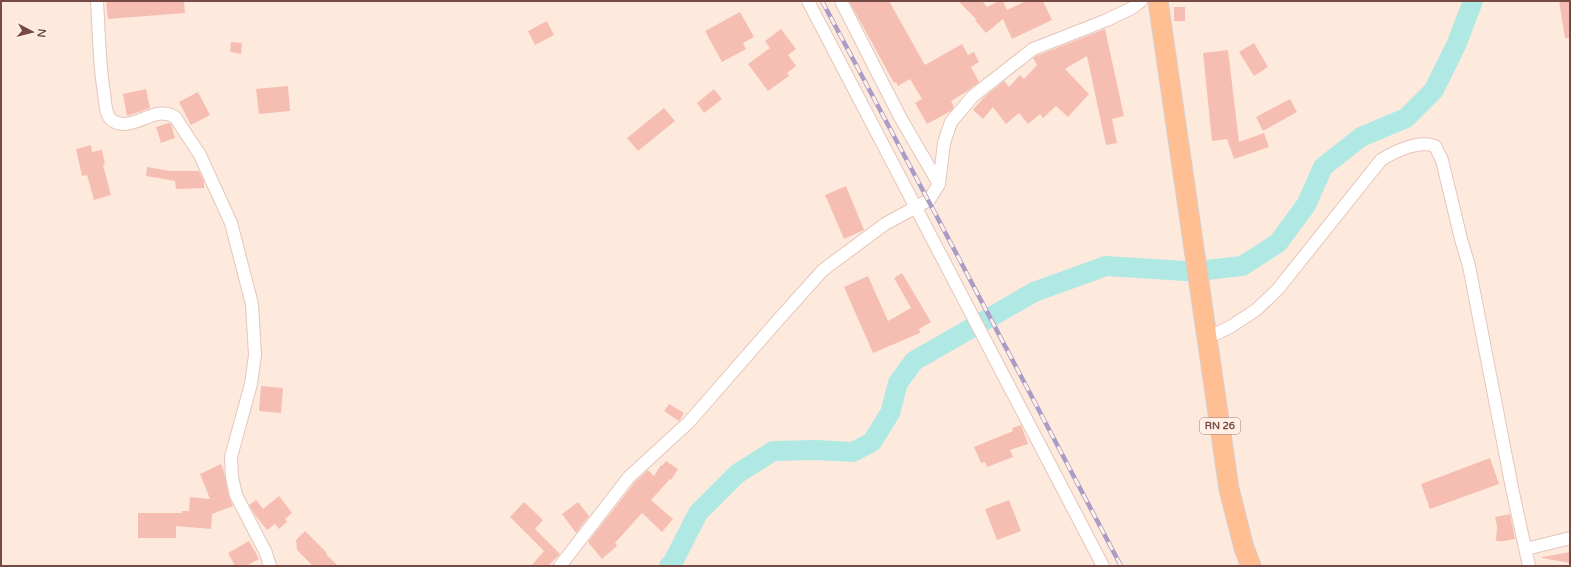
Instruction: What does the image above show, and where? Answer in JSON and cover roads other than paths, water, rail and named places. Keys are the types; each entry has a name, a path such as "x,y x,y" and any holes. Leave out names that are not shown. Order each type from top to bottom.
{"main road":[{"name":"RN 26","path":"1158,1 1229,489 1244,548 1251,566"}],"street":[{"path":"97,1 101,75 107,115 112,121 121,124 131,123 162,112 175,116 200,155 231,223 252,304 255,355 251,384 231,457 232,476 236,495 266,553 270,566"},
{"path":"808,1 1103,566"},
{"path":"841,1 900,118 939,184"},
{"path":"560,566 629,477 689,422 823,270 885,224 929,200 939,184 944,143 951,122 974,96 1033,50 1071,33 1107,20 1132,8 1141,1"},
{"path":"1207,338 1256,310 1278,289 1381,160 1391,154 1410,147 1427,143 1435,146 1442,160 1469,266 1510,480 1530,566"},
{"path":"1526,549 1570,538"}],"waterway":[{"path":"669,566 673,562 698,513 737,474 773,451 816,450 853,452 872,442 890,413 898,383 914,361 1034,292 1106,266 1185,271 1242,266 1278,243 1306,205 1323,167 1361,137 1406,118 1434,90 1457,43 1473,1"}],"railway":[{"path":"822,1 1121,566"}]}
